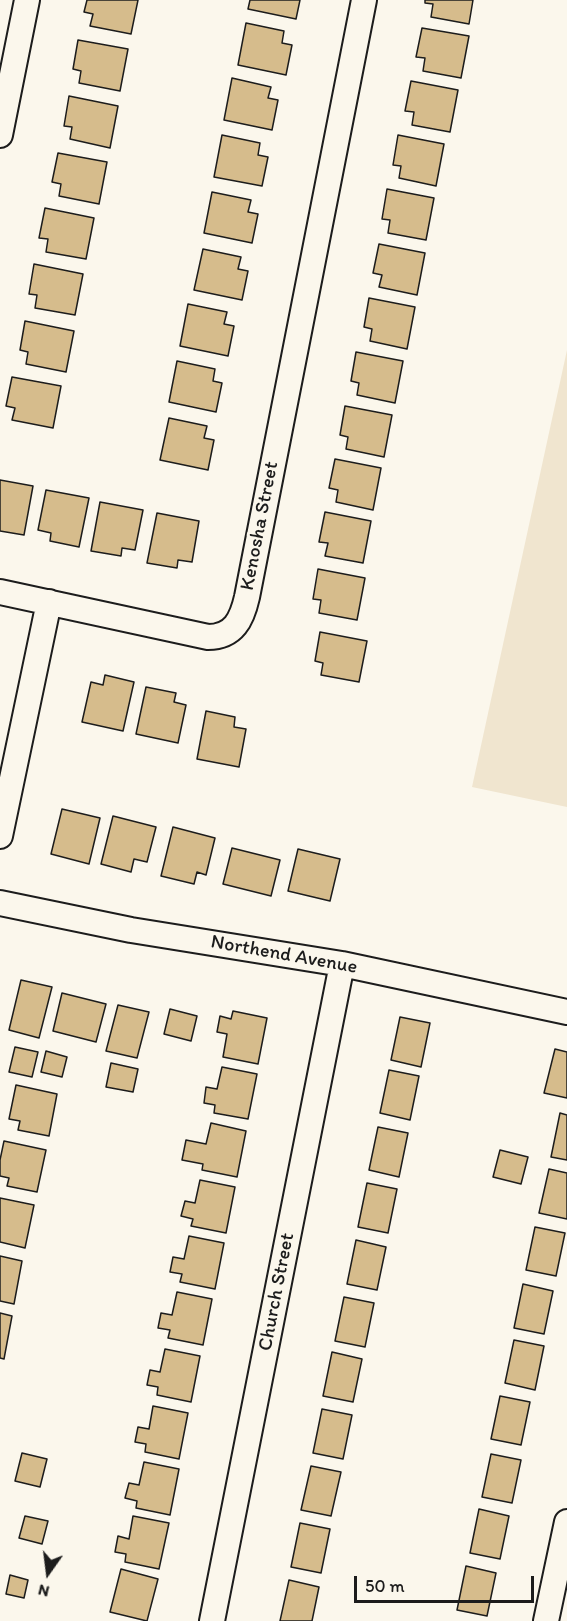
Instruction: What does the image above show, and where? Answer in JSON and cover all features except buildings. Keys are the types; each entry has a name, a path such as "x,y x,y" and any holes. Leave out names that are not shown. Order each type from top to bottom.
{"street":[{"path":"0,135 27,0"},
{"name":"Kenosha Street","path":"0,592 208,637 217,637 235,627 243,613 364,0"},
{"path":"0,836 50,602"},
{"name":"Northend Avenue","path":"0,903 131,930 342,964 567,1012"},
{"name":"Church Street","path":"212,1621 342,964"},
{"path":"546,1621 567,1522"}],"shaded area":[{"path":"567,350 567,807 472,787"}]}
